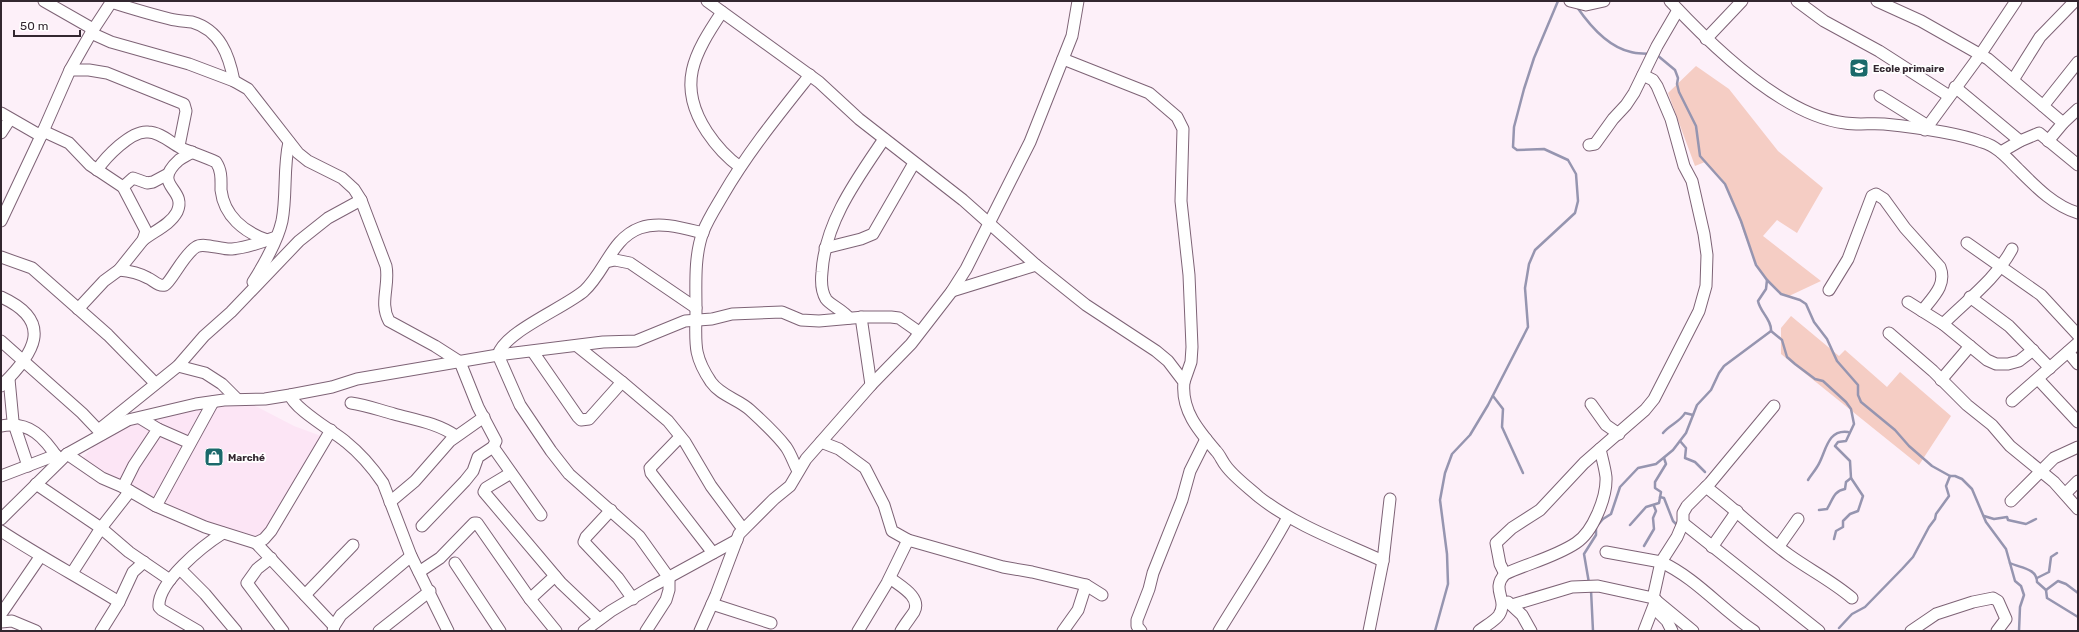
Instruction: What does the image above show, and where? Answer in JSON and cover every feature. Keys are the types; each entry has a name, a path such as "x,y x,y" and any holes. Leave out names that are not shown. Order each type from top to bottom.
{"street":[{"path":"44,1 111,42 166,57 234,81 248,89 288,142 308,161 342,178 354,189 361,200 386,266 388,277 384,305 385,313 389,321 435,346 460,362 496,441 493,447 478,457 473,471 465,481 448,497 422,526"},
{"path":"707,1 810,75 884,139 990,223 1036,265 1086,305 1156,350 1168,361 1184,382"},
{"path":"700,631 737,540 743,529 790,486 798,471 821,442 904,350 952,291 990,223 1028,148 1072,36 1078,1"},
{"path":"1570,1 1586,4 1604,1"},
{"path":"1670,1 1706,39 1756,80 1799,109 1819,117 1844,123 1883,124 1926,128 1982,141 2001,152 2042,192 2053,200 2078,213"},
{"path":"1706,39 1742,1"},
{"path":"1797,1 1824,21 1952,92 2020,141"},
{"path":"1877,1 1921,21 1980,55 2002,70 2063,123"},
{"path":"1926,128 1980,55 2016,1"},
{"path":"2013,80 2040,38 2075,1"},
{"path":"1,221 70,70 92,31 111,2 166,18 192,22 211,32 223,44 230,59 234,81"},
{"path":"1589,146 1596,144 1612,119 1626,105 1678,10"},
{"path":"722,12 694,63 690,91 695,111 713,140 725,156 740,167"},
{"path":"1063,59 1149,93 1176,117 1183,130 1181,201 1189,275 1192,347 1192,362 1184,382 1183,394 1185,407 1206,439 1221,456 1226,466 1259,497 1288,517 1383,561"},
{"path":"2043,106 2078,62"},
{"path":"70,70 89,70 107,73 181,103 186,107 186,111 179,146"},
{"path":"798,471 786,447 750,410 741,403 719,392 712,383 696,353 696,308 698,258 703,233 740,167 810,75"},
{"path":"1505,574 1500,564 1496,543 1512,528 1540,510 1584,463 1645,410 1658,392 1699,311 1706,286 1707,255 1692,181 1684,166 1670,119 1657,86 1653,80 1643,75"},
{"path":"1880,96 1926,128"},
{"path":"2048,141 2063,123 2078,109"},
{"path":"1,133 6,116 42,134 68,143 97,170 123,187 145,226 146,231 143,240"},
{"path":"97,170 108,156 139,133 146,131 154,133 216,162 219,167 224,203 235,220 249,233 271,239"},
{"path":"2001,152 2020,141 2039,133 2078,165"},
{"path":"849,318 839,308 827,300 822,289 825,248 843,203 884,139"},
{"path":"241,301 259,272 271,239 282,222 288,142"},
{"path":"123,187 133,178 147,183 153,182 168,174 180,159 192,152"},
{"path":"825,248 861,239 873,234 914,163"},
{"path":"78,309 104,281 119,270 143,240 166,225 177,212 179,201 177,194 167,182 168,174"},
{"path":"1829,290 1848,259 1872,196 1876,194 1884,199 1905,228 1940,267 1942,272 1943,279 1941,286 1922,311"},
{"path":"100,432 156,383 178,366 204,336 241,301 292,248 328,218 361,200"},
{"path":"646,631 666,600 669,590 669,578 639,536 569,474 551,451 520,405 498,355 504,344 525,327 562,307 584,291 627,235 651,224 703,233"},
{"path":"119,270 139,273 159,284 164,285 169,282 178,266 197,246 217,249 232,249 271,239"},
{"path":"1967,243 2041,295 2078,335"},
{"path":"1943,324 1970,297 1983,287 2001,266 2012,248"},
{"path":"1,257 32,268 78,309 156,383"},
{"path":"606,262 615,260 630,263 696,308"},
{"path":"952,291 1036,265"},
{"path":"1,297 22,310 31,320 35,330 33,340 24,363 5,383 14,424 28,466"},
{"path":"1970,297 2009,326 2050,368"},
{"path":"1908,302 1943,324 1987,360 1996,364 2008,364 2019,361 2032,350"},
{"path":"1,476 60,456 100,432 128,420 213,402 237,399 265,399 290,395 332,387 358,379 386,376 436,365 498,355 533,352 603,342 636,341 655,335 673,325 685,321 696,321 732,314 770,312 782,312 801,320 811,321 879,316 899,318 919,332"},
{"path":"861,317 871,385"},
{"path":"1889,333 1967,405 1992,425 2010,446 2041,470 2066,493 2078,509"},
{"path":"1,341 100,432"},
{"path":"2012,401 2078,343"},
{"path":"577,346 668,421 711,486 743,529"},
{"path":"1941,380 1970,346"},
{"path":"533,352 581,420 589,420 622,382"},
{"path":"2068,352 2078,364"},
{"path":"178,366 210,376 237,399"},
{"path":"2038,379 2078,422"},
{"path":"290,395 296,406 331,430 370,463 383,483 411,556 430,591 448,631"},
{"path":"156,506 213,402"},
{"path":"351,403 367,405 423,421 445,428 456,436"},
{"path":"1590,404 1606,425 1619,434"},
{"path":"1644,631 1654,602 1661,562 1677,537 1683,522 1683,513 1687,506 1706,487 1774,406"},
{"path":"390,502 415,481 456,436 484,417"},
{"path":"140,418 158,430 190,443"},
{"path":"1,426 14,424 24,425 38,435 60,456 126,489 156,506 223,533 256,543 305,595 333,628 341,615 353,603 411,556"},
{"path":"72,573 126,489 134,465 158,430"},
{"path":"256,543 264,539 270,531 331,430"},
{"path":"680,437 650,468 650,473 713,553"},
{"path":"1141,631 1137,626 1137,620 1149,589 1153,573 1182,500 1190,471 1206,439"},
{"path":"821,442 839,449 864,468 884,505 892,532 908,540 1003,567 1032,572 1086,585 1102,595"},
{"path":"493,447 541,515"},
{"path":"2011,500 2054,458 2078,447"},
{"path":"1479,631 1498,616 1502,604 1498,585 1499,580 1505,574 1560,552 1578,542 1588,531 1597,516 1605,488 1606,477 1600,449"},
{"path":"1,519 36,484 60,456"},
{"path":"511,473 486,488 484,492 555,576 599,619"},
{"path":"2066,493 2078,481"},
{"path":"36,484 101,528 129,552 170,580"},
{"path":"1706,487 1779,546 1839,587 1852,598"},
{"path":"1369,631 1383,561 1390,499"},
{"path":"611,510 586,537 584,542 614,573 633,599"},
{"path":"1712,547 1737,511"},
{"path":"1219,631 1249,581 1266,557 1288,517"},
{"path":"1779,546 1798,519"},
{"path":"1683,522 1712,547 1819,631"},
{"path":"419,572 440,558 474,523 477,523 530,599 556,631"},
{"path":"1,531 40,557 72,573 120,602"},
{"path":"198,631 158,607 158,602 170,580 180,569 204,545 223,533"},
{"path":"586,631 599,619 737,540"},
{"path":"858,631 890,578 908,540"},
{"path":"305,595 353,545"},
{"path":"1606,552 1661,562 1683,575 1735,619 1754,631"},
{"path":"1,614 40,557"},
{"path":"271,558 257,569 247,583 283,631"},
{"path":"102,631 120,602 133,572 144,562"},
{"path":"455,563 500,631"},
{"path":"180,569 205,594 236,631"},
{"path":"530,599 555,576"},
{"path":"890,578 914,597 916,602 915,610 901,631"},
{"path":"1062,631 1078,610 1086,585"},
{"path":"1512,605 1572,587 1598,586 1654,602 1693,631"},
{"path":"379,631 430,591"},
{"path":"1501,597 1522,615 1531,631"},
{"path":"1911,631 1936,614 1973,602 1993,598 1998,601 2006,619 1996,631"},
{"path":"1654,602 1672,631"},
{"path":"712,604 771,623"},
{"path":"1,622 12,621 36,631"}],"shaded area":[{"path":"1696,66 1729,89 1778,151 1823,188 1797,233 1777,220 1763,236 1821,281 1789,296 1777,290 1766,279 1757,265 1726,185 1705,162 1695,166 1668,93"},
{"path":"1791,316 1839,356 1845,350 1887,387 1900,372 1951,416 1919,465 1781,354 1781,328"},
{"path":"240,398 294,426 321,436 257,548 81,460 98,441 128,420"}],"waterway":[{"path":"1435,631 1448,584 1447,554 1440,500 1445,473 1452,454 1470,435 1488,405 1528,327 1525,288 1529,264 1535,250 1575,213 1578,201 1576,174 1568,160 1544,149 1517,150 1513,147 1514,127 1524,89 1534,58 1558,1"},
{"path":"1577,7 1600,35 1607,41 1633,53 1650,54"},
{"path":"1657,55 1675,70 1678,78 1677,84 1679,92 1696,126 1700,156 1725,184 1741,221 1756,265 1767,280 1781,294 1800,300 1806,304 1814,322 1827,339 1837,361 1858,385 1858,395 1861,402 1895,430 1909,446 1932,466 1950,476 1955,476 1962,479 1972,489 1986,522 2006,549 2015,581 2021,586 2024,595 2020,607 2019,631"},
{"path":"1589,583 1584,554 1596,535 1596,527 1603,519 1611,514 1620,487 1638,468 1656,464 1673,450 1686,433 1697,405 1711,390 1724,366 1771,331 1770,323 1758,301 1766,289 1767,280"},
{"path":"1771,331 1782,340 1787,357 1815,379 1823,381 1846,402 1851,409 1854,424 1846,441 1838,442 1835,446 1850,461 1851,478 1863,496 1858,511 1850,514 1843,521 1843,527 1836,531 1834,539"},
{"path":"1493,396 1503,409 1502,427 1523,473"},
{"path":"1663,433 1685,413 1693,415"},
{"path":"1808,480 1820,462 1831,438 1835,434 1848,432"},
{"path":"1680,441 1686,448 1685,458 1695,462 1705,472"},
{"path":"1630,525 1646,507 1659,503 1661,492 1655,488 1655,482 1666,464 1664,458"},
{"path":"1839,628 1852,614 1865,607 1913,557 1935,519 1936,514 1949,496 1946,486 1950,476"},
{"path":"1819,510 1827,509 1834,496 1841,490 1845,489 1846,482 1851,478"},
{"path":"1660,497 1664,498 1673,521 1678,526"},
{"path":"1644,546 1654,529 1653,518 1656,511 1654,506"},
{"path":"1984,516 1994,519 2007,517 2008,520 2026,524 2036,519"},
{"path":"2037,578 2049,572 2051,557 2057,553"},
{"path":"2010,563 2031,571 2036,577 2037,582 2046,590 2047,598 2078,617"},
{"path":"2046,590 2058,581 2066,584 2078,593"},
{"path":"1591,590 1593,631"}],"place":[{"name":"Ecole primaire","path":"1859,68"},
{"name":"Marché","path":"214,457"}]}
